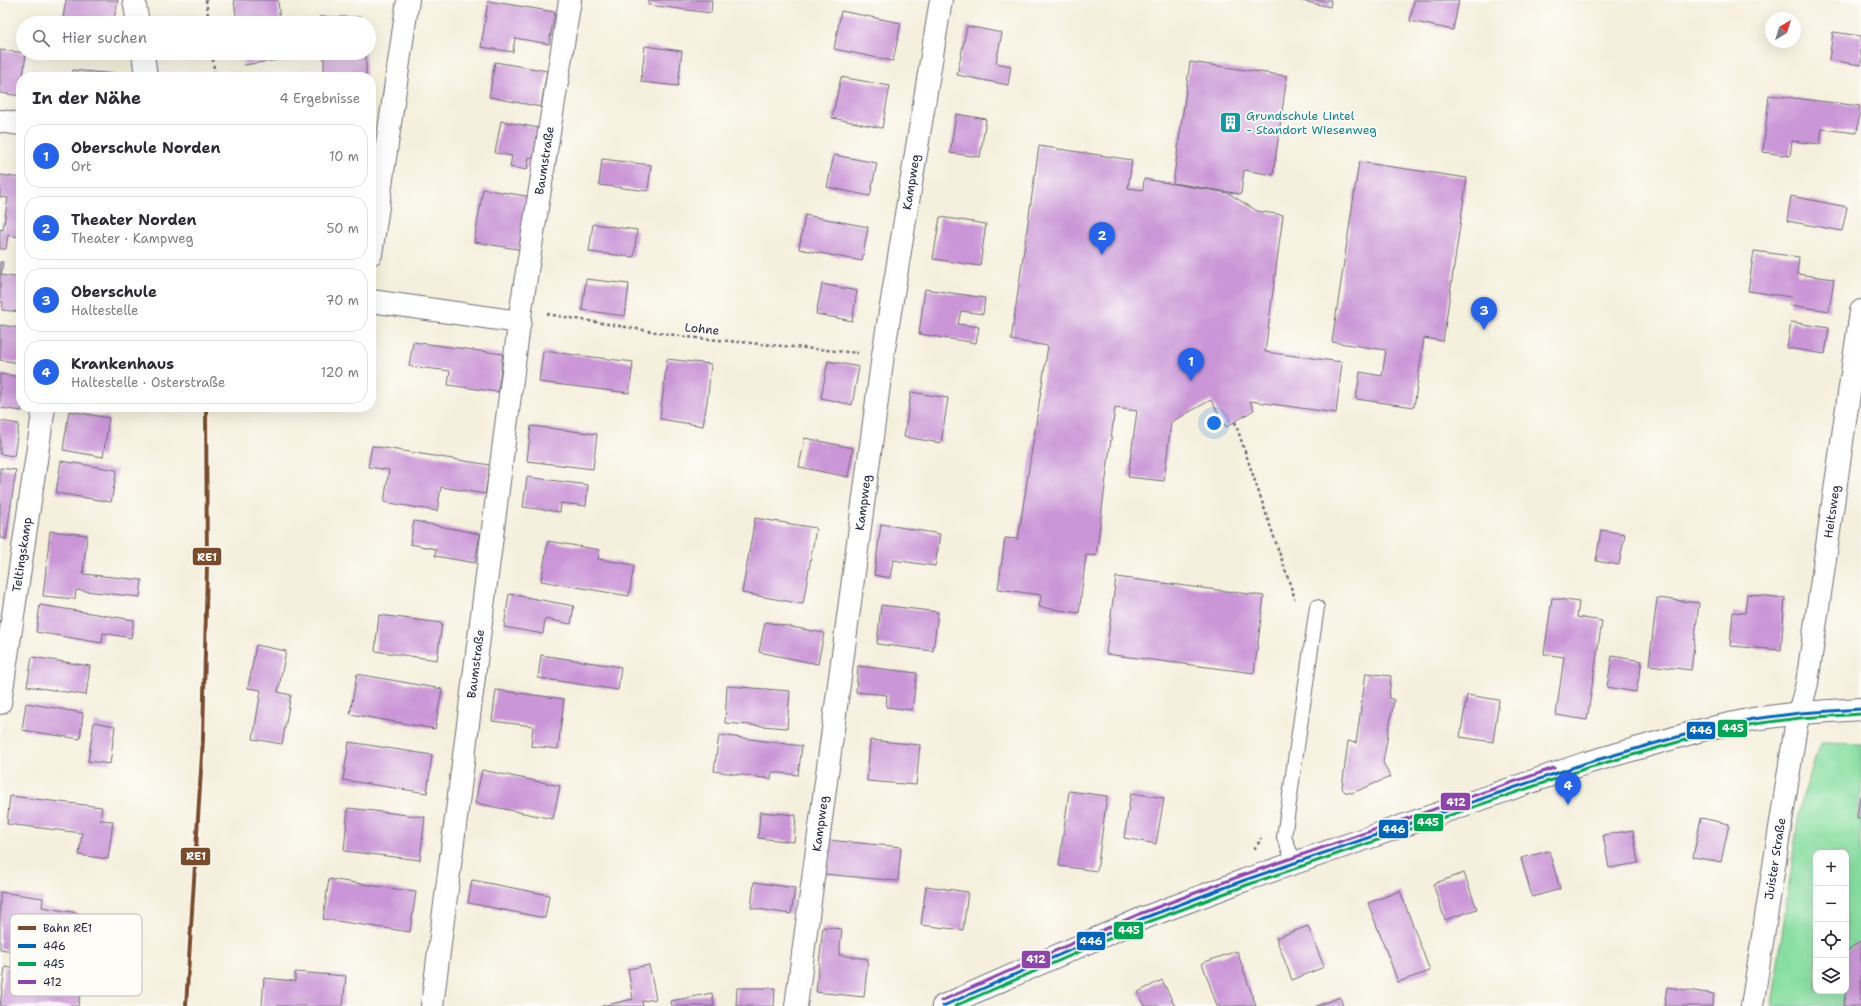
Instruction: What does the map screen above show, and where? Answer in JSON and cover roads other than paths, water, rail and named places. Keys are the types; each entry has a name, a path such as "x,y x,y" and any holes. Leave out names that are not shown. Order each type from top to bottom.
{"street":[{"path":"134,0 137,16"},
{"path":"376,220 408,0"},
{"name":"Baumstraße","path":"432,1006 521,316 570,0"},
{"name":"Kampweg","path":"796,1006 883,355 941,0"},
{"path":"144,60 145,72"},
{"path":"0,121 16,123"},
{"path":"376,302 521,316"},
{"name":"Heitsweg","path":"1800,713 1807,683 1861,311"},
{"name":"Teltingskamp","path":"0,702 43,412"},
{"path":"943,1006 1141,919 1294,862 1586,763 1702,730 1754,719 1800,713 1861,709"},
{"name":"Juister Straße","path":"1752,1006 1796,726 1800,713"}],"lane":[{"path":"1294,862 1284,837 1317,607"}],"rail line":[{"name":"RE1","path":"186,1006 203,739 207,566 206,412"}],"place":[{"name":"Grundschule Lintel - Standort Wiesenweg","path":"1231,123"},
{"name":"Theater Norden","path":"1102,255"},
{"name":"Oberschule","path":"1484,330"},
{"name":"Oberschule Norden","path":"1191,381"},
{"name":"Krankenhaus","path":"1568,805"}]}
